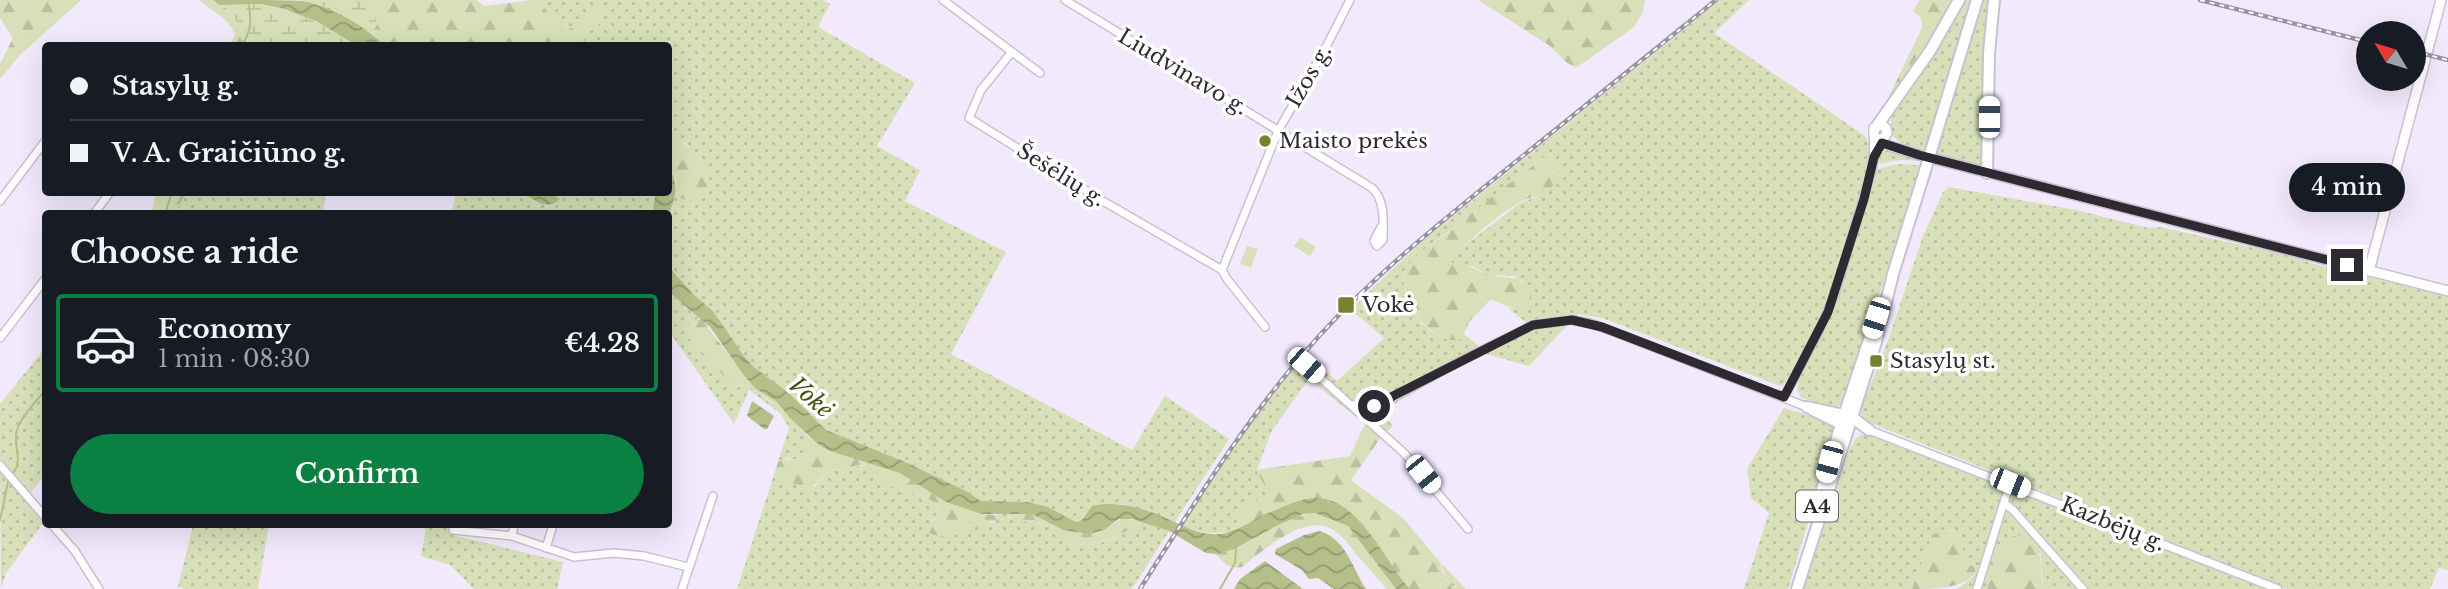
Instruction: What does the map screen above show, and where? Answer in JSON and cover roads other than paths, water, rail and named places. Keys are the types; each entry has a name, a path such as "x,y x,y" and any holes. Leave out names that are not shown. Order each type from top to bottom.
{"highway":[{"path":"1881,136 1959,0"},
{"name":"A4","path":"1796,589 1883,295 1893,274 1978,0"},
{"path":"1987,173 1989,53 1994,0"},
{"path":"1808,407 1869,430"}],"main road":[{"path":"2369,271 2441,0"},
{"path":"1881,136 1901,149 1987,173 2448,291"}],"street":[{"path":"943,0 1040,73"},
{"name":"Liudvinavo g.","path":"1065,0 1376,191 1382,208 1381,227"},
{"name":"Ižos g.","path":"1223,270 1278,131 1350,0"},
{"name":"Šešėlių g.","path":"1012,53 981,90 969,118 1103,201 1223,270"},
{"path":"1784,397 1835,294 1881,136"},
{"path":"0,201 42,145"},
{"path":"1223,270 1227,279 1265,327"},
{"path":"0,338 42,283"},
{"path":"1372,422 1382,404 1393,396 1517,332 1549,321 1572,320 1602,327 1808,407"},
{"path":"1305,364 1372,422 1423,474 1468,529"},
{"path":"1353,405 1365,407 1382,404"},
{"name":"Kazbėjų g.","path":"1869,430 2278,589"},
{"path":"0,465 42,513"},
{"path":"1977,589 2010,483"},
{"path":"682,589 713,496"},
{"path":"2004,503 2083,589"},
{"path":"55,528 75,551 99,589"},
{"path":"512,536 513,528"},
{"path":"546,548 552,528"},
{"path":"453,530 512,536 574,557 614,553 644,556 688,567"}],"water":[{"path":"213,0 302,1 346,17 380,42 351,42 318,22 284,9 261,4 219,5"},
{"path":"672,175 675,197 670,210 653,210 655,196 672,196"},
{"path":"528,196 555,196 560,199 550,204 537,202"},
{"path":"672,270 713,311 754,367 788,392 826,430 903,461 981,501 1027,502 1046,506 1076,522 1082,520 1092,506 1122,505 1151,512 1195,531 1219,534 1233,531 1296,502 1324,499 1340,504 1354,515 1410,589 1396,589 1348,526 1315,513 1303,514 1234,549 1216,554 1206,553 1169,531 1132,519 1119,519 1104,530 1089,534 1063,530 1032,514 981,514 946,502 900,473 819,445 776,401 756,389 710,327 672,295"},
{"path":"752,401 774,416 767,429 747,416"},
{"path":"1320,531 1329,535 1343,548 1366,589 1334,589 1318,578 1309,579 1302,570 1275,554 1276,549 1304,535"},
{"path":"1265,561 1303,589 1234,589 1240,579"}],"waterway":[{"path":"244,42 250,24 248,0"},
{"path":"166,210 171,196"},
{"path":"13,473 18,463 16,435 19,424 42,394"},
{"path":"0,520 8,482"},
{"path":"1220,589 1235,563 1236,549"}],"railway":[{"path":"1140,589 1247,426 1294,364 1341,313 1429,233 1716,0"},
{"path":"2200,0 2356,39"},
{"path":"2426,54 2448,60"}],"place":[{"name":"Maisto prekės","path":"1265,141"},
{"name":"Vokė","path":"1346,305"},
{"name":"Stasylų st.","path":"1876,361"}]}
